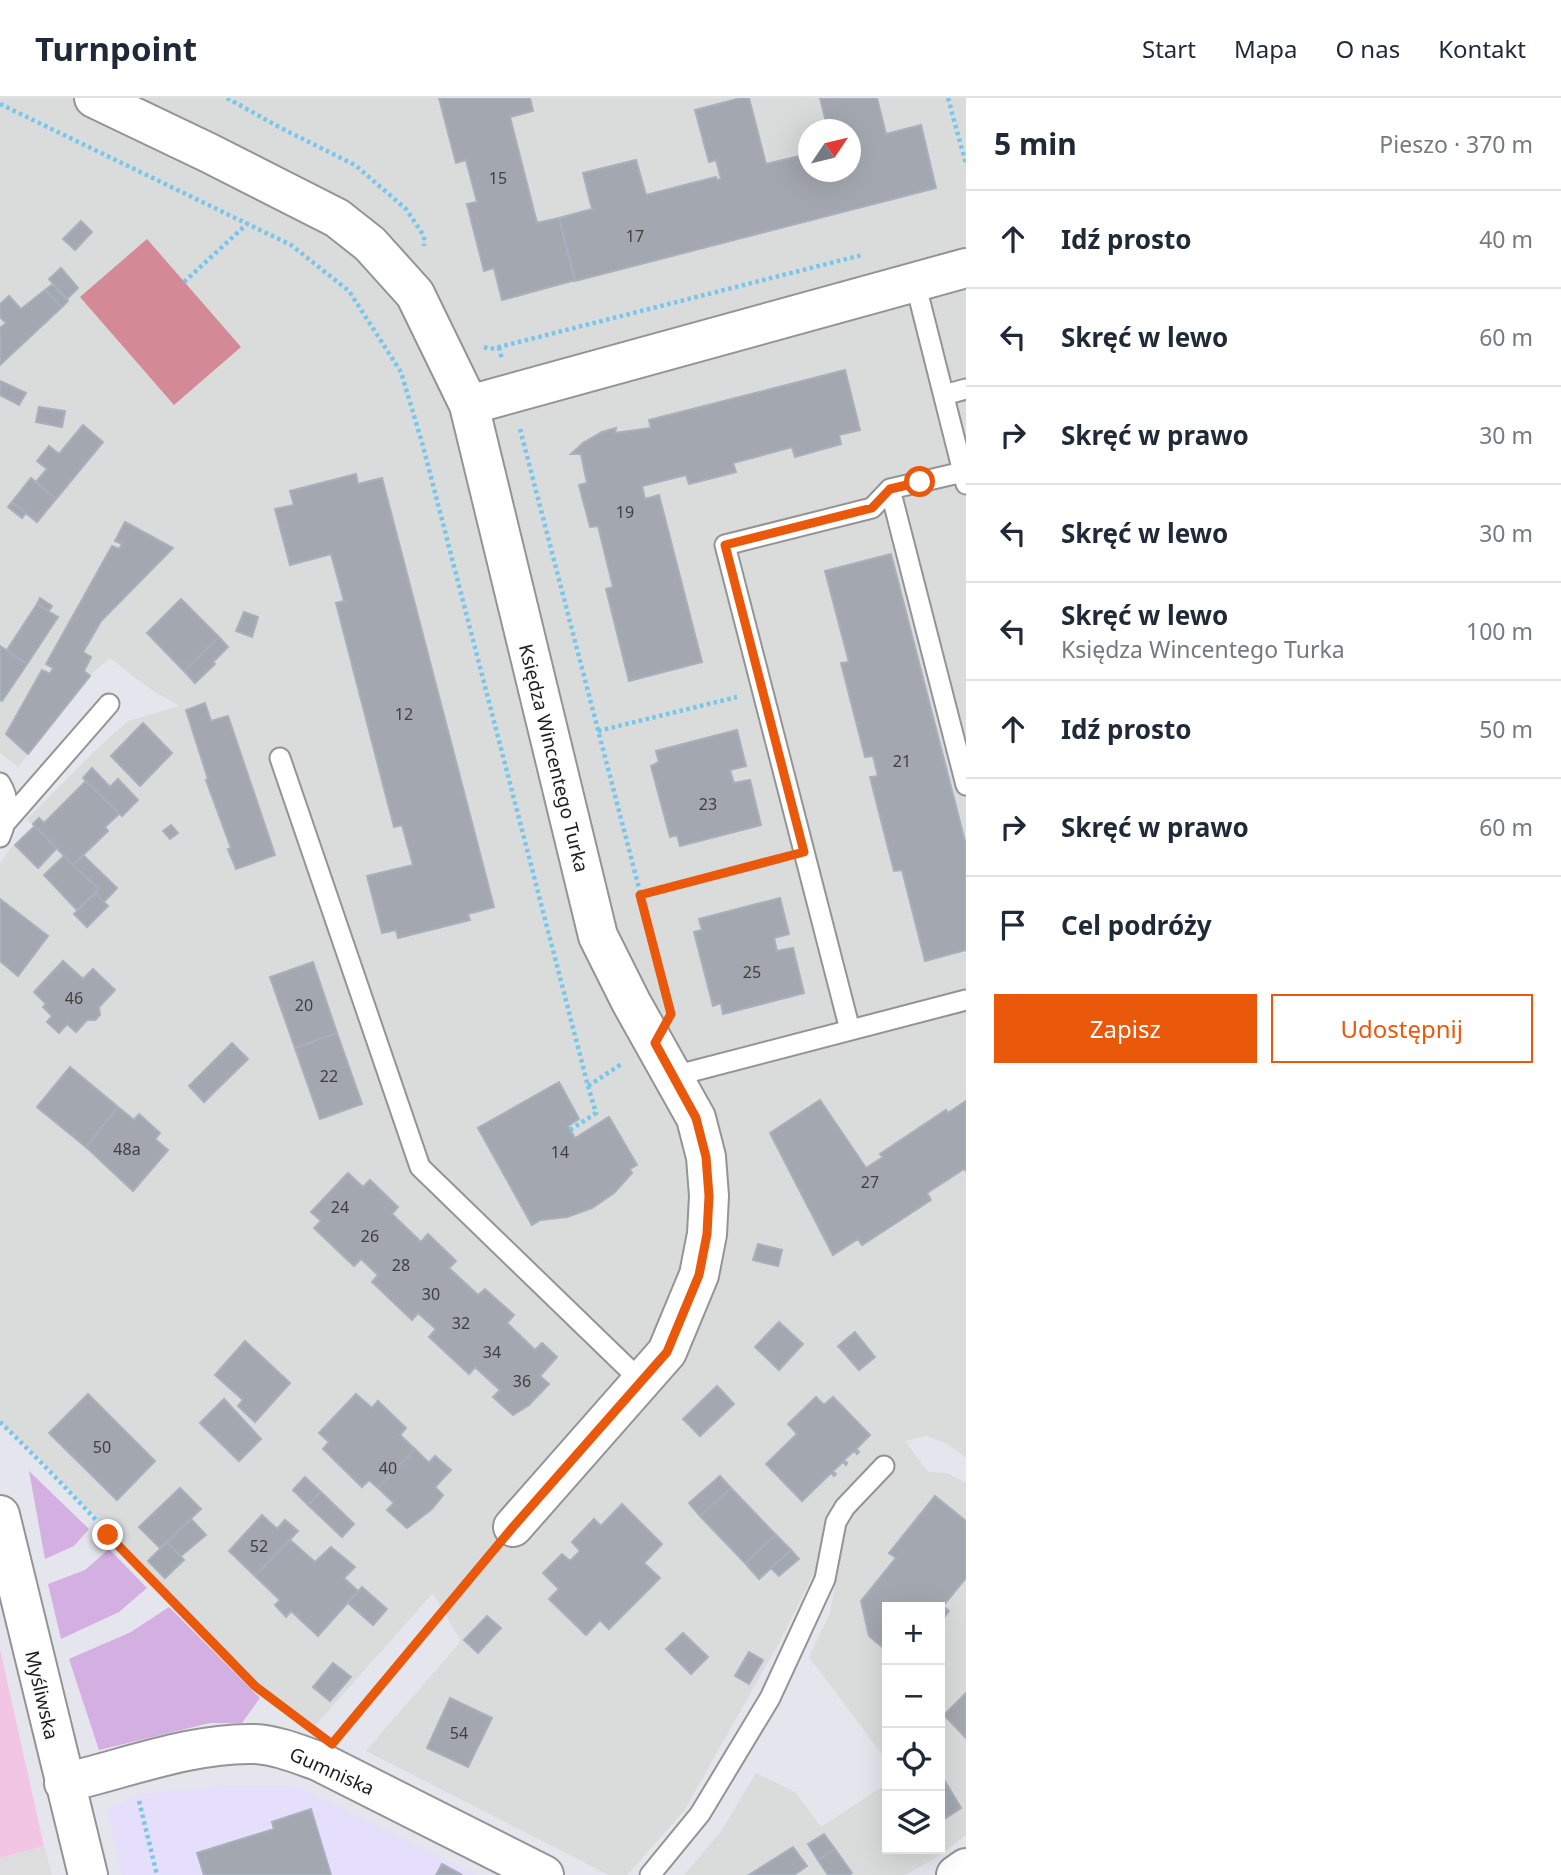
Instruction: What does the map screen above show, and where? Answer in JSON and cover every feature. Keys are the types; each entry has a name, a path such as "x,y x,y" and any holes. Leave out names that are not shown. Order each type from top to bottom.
{"street":[{"name":"Księdza Wincentego Turka","path":"94,98 337,218 370,244 415,294 468,405 598,936 696,1118 706,1157 709,1196 707,1234 699,1275 667,1352 513,1527"},
{"path":"468,405 966,268"},
{"name":"Myśliwska","path":"0,1515 88,1875"},
{"name":"Gumniska","path":"64,1783 181,1753 219,1746 256,1744 318,1761 544,1875"},
{"path":"956,1875 966,1868"}],"lane":[{"path":"850,1030 725,545 872,508 890,489 964,478 915,282"},
{"path":"944,395 966,389"},
{"path":"890,489 966,785"},
{"path":"3,829 109,704"},
{"path":"280,758 420,1167 642,1382"},
{"path":"0,783 7,794 3,829"},
{"path":"674,1076 966,1000"},
{"path":"650,1875 700,1814 770,1698 825,1579 836,1522 845,1507 884,1466"}],"path":[{"path":"227,98 355,165 405,209 424,236 424,247"},
{"path":"948,98 966,164"},
{"path":"0,104 291,245 349,291 401,372 423,446 596,1113 570,1130"},
{"path":"184,282 248,223"},
{"path":"476,344 491,349 873,252"},
{"path":"499,347 661,975"},
{"path":"598,731 762,690"},
{"path":"640,895 804,852"},
{"path":"588,1086 655,1043"},
{"path":"0,1422 37,1457 133,1562 255,1686 295,1716"},
{"path":"318,1761 513,1527"},
{"path":"138,1793 157,1875"}],"shaded area":[{"path":"0,98 966,98 966,1458 948,1444 927,1436 905,1441 928,1472 947,1473 966,1483 966,1835 945,1851 945,1602 882,1602 882,1754 809,1657 830,1613 835,1584 812,1577 780,1641 684,1811 627,1875 609,1875 366,1751 461,1641 433,1593 313,1728 256,1685 38,1457 0,1422 0,864 7,852 33,826 27,819 128,721 180,706 150,689 110,658 91,674 18,767 0,753"},
{"path":"147,239 241,347 174,405 80,297"},
{"path":"29,1471 89,1529 74,1546 45,1559"},
{"path":"109,1549 147,1588 119,1612 61,1639 48,1584 85,1570"},
{"path":"169,1607 260,1698 242,1723 210,1723 99,1750 69,1659 131,1632"},
{"path":"0,1649 44,1846 0,1858"},
{"path":"756,1773 795,1792 821,1827 882,1787 882,1854 941,1854 905,1875 684,1875 720,1833"},
{"path":"233,1785 296,1786 476,1875 122,1875 106,1809 142,1794"},
{"path":"44,1846 52,1875 0,1875 0,1858"}],"building":[{"path":"439,98 530,98 533,111 510,117 537,223 559,218 575,280 502,300 494,268 484,271 467,204 477,202 466,160 456,163"},
{"path":"749,98 766,164 798,156 798,182 861,182 861,119 825,119 820,98 877,98 886,134 921,125 936,188 575,281 559,218 592,209 583,173 636,160 646,195 716,177 717,180 721,179 716,160 709,162 695,110"},
{"path":"81,221 92,232 75,250 63,239"},
{"path":"61,268 78,288 67,299 49,279"},
{"path":"53,284 68,301 62,307 45,290"},
{"path":"45,290 62,307 0,365 0,328 6,323 0,317 0,304 9,296 21,309"},
{"path":"845,370 860,430 839,435 841,444 795,457 792,447 733,463 736,472 689,484 686,475 642,486 645,499 659,495 702,662 629,681 606,589 613,587 598,526 590,527 579,485 587,483 581,454 571,454 602,432 616,428 615,433 651,428 649,420"},
{"path":"0,381 26,393 19,405 0,395"},
{"path":"39,407 65,411 62,427 36,422"},
{"path":"83,425 103,442 56,499 36,482 47,469 37,461 49,446 59,454"},
{"path":"356,474 358,484 382,478 494,907 468,914 470,920 398,938 396,930 382,933 367,876 413,865 402,825 394,827 336,603 344,601 331,554 290,565 275,509 294,505 290,491"},
{"path":"31,478 56,499 37,522 12,502"},
{"path":"12,502 26,513 22,518 8,507"},
{"path":"125,522 173,548 101,621 83,652 91,657 84,671 90,676 28,754 6,734 42,670 50,674 53,668 46,664 112,546 119,549 122,544 115,541"},
{"path":"891,554 966,845 966,950 925,961 902,870 894,871 870,777 878,776 873,756 865,757 841,663 849,662 825,571"},
{"path":"40,598 52,606 49,611 37,604"},
{"path":"181,599 219,637 184,671 147,633"},
{"path":"37,604 58,617 27,664 7,650"},
{"path":"244,612 258,617 252,637 236,631"},
{"path":"219,637 228,647 195,683 184,671"},
{"path":"0,646 27,664 2,701 0,700"},
{"path":"205,703 211,721 228,716 275,855 236,869 186,710"},
{"path":"143,723 172,753 140,786 111,756"},
{"path":"737,730 746,766 730,770 734,783 750,780 761,825 680,846 677,835 670,837 651,766 659,762 656,751"},
{"path":"92,768 110,787 118,779 138,800 122,816 83,778"},
{"path":"86,781 119,814 105,827 108,831 73,865 33,824 39,818 44,823"},
{"path":"171,825 178,833 170,839 163,831"},
{"path":"35,826 57,848 38,868 15,845"},
{"path":"83,855 117,888 104,902 95,893 99,889 73,865"},
{"path":"64,856 99,889 77,910 44,875"},
{"path":"95,893 108,906 87,927 74,914"},
{"path":"780,898 789,934 774,938 777,951 793,948 804,993 723,1014 721,1003 713,1006 694,932 702,930 699,919"},
{"path":"0,899 48,936 18,976 0,961"},
{"path":"63,961 83,979 93,969 115,990 99,1007 100,1015 95,1020 87,1020 76,1032 67,1024 59,1033 47,1022 52,1016 43,1007 46,1004 34,992"},
{"path":"313,962 337,1033 295,1048 270,977"},
{"path":"337,1033 362,1104 320,1119 295,1048"},
{"path":"232,1043 248,1059 204,1102 189,1086"},
{"path":"70,1067 118,1107 86,1147 37,1107"},
{"path":"559,1082 579,1119 568,1126 575,1138 609,1117 637,1165 630,1169 632,1173 614,1193 592,1208 567,1217 540,1220 532,1225 478,1128"},
{"path":"820,1100 866,1168 883,1157 880,1154 946,1110 948,1113 966,1101 966,1171 964,1169 927,1193 931,1200 862,1245 858,1239 833,1255 770,1133"},
{"path":"118,1107 134,1120 139,1114 160,1133 155,1139 168,1150 133,1191 86,1147"},
{"path":"348,1173 363,1187 370,1180 398,1207 392,1214 421,1242 428,1234 456,1261 449,1268 478,1295 485,1289 514,1315 507,1323 535,1350 542,1343 557,1357 540,1376 549,1384 529,1405 513,1415 493,1397 500,1390 475,1367 469,1374 429,1337 436,1329 418,1313 412,1320 372,1282 378,1275 361,1259 354,1266 314,1228 321,1221 311,1212"},
{"path":"758,1244 782,1250 778,1266 753,1260"},
{"path":"779,1322 803,1344 779,1370 755,1347"},
{"path":"855,1332 875,1357 859,1370 838,1346"},
{"path":"245,1341 290,1383 255,1422 238,1406 243,1400 215,1375"},
{"path":"717,1386 734,1404 700,1436 683,1419"},
{"path":"88,1394 155,1461 117,1500 49,1433"},
{"path":"356,1394 372,1408 378,1401 406,1428 400,1435 415,1449 378,1488 369,1480 362,1487 323,1449 329,1442 319,1433"},
{"path":"816,1397 824,1405 833,1397 870,1435 856,1449 859,1452 857,1454 854,1451 844,1460 846,1465 843,1462 833,1471 836,1474 834,1476 831,1473 802,1501 766,1464 797,1434 788,1424"},
{"path":"224,1399 261,1439 239,1461 200,1423"},
{"path":"415,1449 429,1463 435,1456 451,1470 435,1487 443,1495 432,1509 407,1528 387,1510 394,1503 378,1488"},
{"path":"720,1476 731,1488 700,1516 689,1503"},
{"path":"305,1477 321,1492 308,1505 293,1490"},
{"path":"180,1488 201,1509 160,1548 139,1527"},
{"path":"731,1488 776,1535 745,1563 700,1516"},
{"path":"321,1492 354,1524 342,1537 308,1505"},
{"path":"935,1496 966,1521 966,1578 945,1604 882,1602 882,1647 869,1636 861,1601 896,1558 889,1553"},
{"path":"622,1504 662,1544 644,1563 660,1578 609,1629 600,1620 586,1635 549,1599 559,1589 543,1573 562,1554 570,1561 580,1551 572,1542 594,1519 601,1526"},
{"path":"262,1515 277,1529 285,1520 298,1531 255,1576 229,1551"},
{"path":"191,1519 206,1535 181,1556 167,1542"},
{"path":"776,1535 791,1550 759,1579 745,1563"},
{"path":"290,1540 315,1562 331,1547 355,1567 344,1578 358,1591 318,1636 291,1611 286,1617 275,1605 280,1600 255,1576"},
{"path":"167,1542 184,1560 165,1578 148,1561"},
{"path":"791,1550 799,1559 779,1576 771,1568"},
{"path":"362,1587 387,1609 373,1625 348,1603"},
{"path":"487,1616 501,1628 478,1653 464,1640"},
{"path":"683,1633 708,1657 691,1674 666,1649"},
{"path":"749,1652 763,1660 749,1684 735,1676"},
{"path":"333,1663 351,1677 330,1701 313,1687"},
{"path":"966,1693 966,1738 945,1716"},
{"path":"450,1698 492,1718 468,1767 427,1748"},
{"path":"945,1781 961,1808 945,1819"},
{"path":"311,1809 331,1875 204,1875 197,1853 274,1829 272,1822"},
{"path":"824,1834 835,1849 818,1860 808,1844"},
{"path":"793,1847 807,1866 794,1875 749,1875"},
{"path":"835,1849 852,1873 849,1875 828,1875 818,1860"},
{"path":"442,1864 462,1875 436,1875"}],"route":[{"path":"108,1535 255,1686 332,1744 513,1527 667,1352 699,1275 707,1234 709,1196 706,1157 696,1118 655,1043 671,1014 640,895 804,852 725,545 872,508 890,489 920,482"}]}
